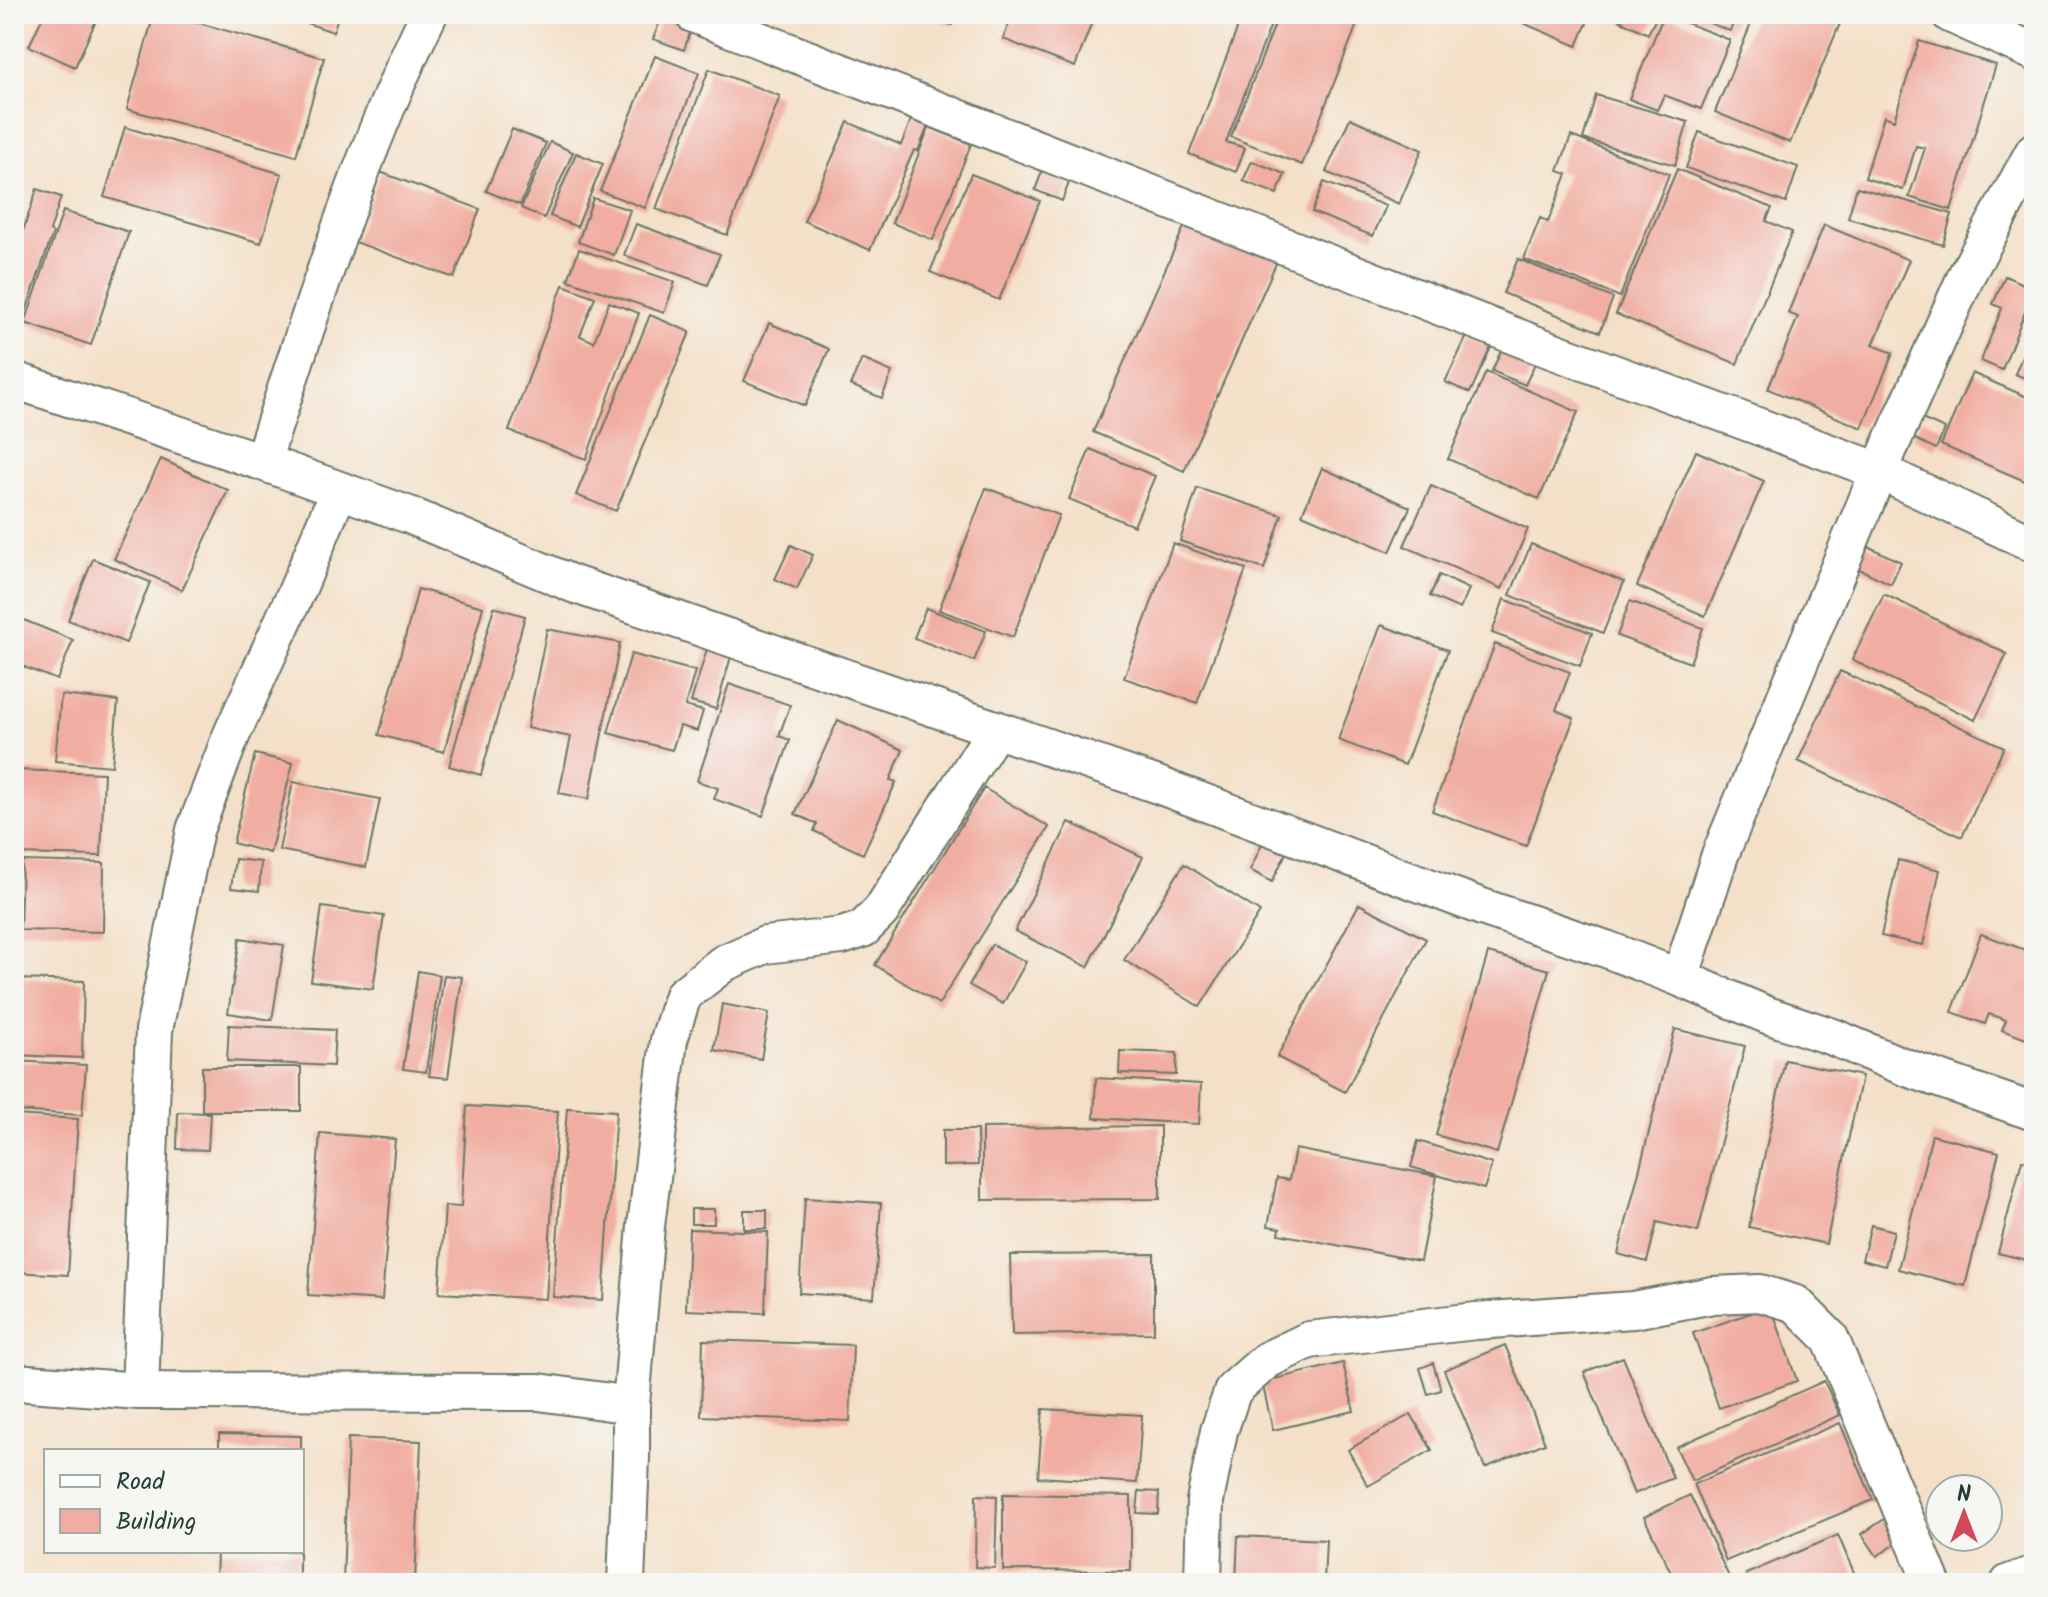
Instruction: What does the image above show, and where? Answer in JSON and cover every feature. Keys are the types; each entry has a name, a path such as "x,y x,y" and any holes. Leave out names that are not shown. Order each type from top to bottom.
{"street":[{"path":"262,462 345,210 410,52 429,14"},
{"path":"693,14 1520,339 1879,471 2034,544"},
{"path":"1950,14 2034,52"},
{"path":"1680,978 1720,855 1879,471 1967,274 2034,151"},
{"path":"14,380 262,462 409,515 573,584 1158,785 1467,902 1606,949 1902,1066 2034,1112"},
{"path":"140,1391 154,1030 195,830 231,736 339,490"},
{"path":"626,1583 631,1405 646,1226 669,1040 683,995 724,963 765,945 842,936 863,929 881,911 996,729"},
{"path":"1203,1583 1205,1501 1219,1431 1233,1390 1267,1360 1309,1340 1476,1321 1633,1310 1713,1295 1760,1293 1796,1304 1830,1338 1932,1583"},
{"path":"14,1382 140,1391 539,1392 631,1405"},
{"path":"2009,1583 2034,1574"}],"building":[{"path":"44,14 99,14 75,67 29,46"},
{"path":"154,14 167,14 324,58 296,156 127,109"},
{"path":"280,14 339,14 333,32"},
{"path":"663,14 693,24 684,50 653,39"},
{"path":"923,14 956,14 952,25"},
{"path":"1013,14 1095,14 1075,67 1003,39"},
{"path":"1243,14 1275,14 1226,142 1245,148 1236,172 1189,154"},
{"path":"1279,14 1361,14 1302,165 1231,137"},
{"path":"1513,14 1591,14 1577,46 1511,18"},
{"path":"1622,14 1658,14 1648,34 1619,20"},
{"path":"1664,14 1730,40 1701,109 1664,95 1657,110 1629,99"},
{"path":"1686,14 1737,14 1730,31"},
{"path":"1755,14 1844,14 1790,143 1715,112"},
{"path":"1919,41 1996,65 1951,210 1909,197 1925,148 1916,146 1903,190 1865,178 1884,116 1894,120"},
{"path":"655,56 699,73 645,208 600,191"},
{"path":"709,69 780,96 727,235 656,209"},
{"path":"1596,95 1688,122 1675,165 1583,139"},
{"path":"916,107 933,114 870,250 804,221 848,122 901,145"},
{"path":"1350,118 1422,150 1399,204 1326,172"},
{"path":"125,127 282,174 261,243 104,197"},
{"path":"929,127 971,144 933,240 892,223"},
{"path":"512,129 546,143 520,205 486,191"},
{"path":"1699,132 1798,167 1786,203 1686,168"},
{"path":"1571,136 1669,174 1620,297 1524,259 1540,218 1548,222 1567,174 1558,171"},
{"path":"550,142 573,152 544,218 521,208"},
{"path":"576,153 603,164 577,227 550,216"},
{"path":"1048,156 1075,167 1062,201 1035,190"},
{"path":"1252,161 1285,174 1277,194 1243,181"},
{"path":"1677,169 1772,208 1766,221 1792,232 1737,364 1616,314"},
{"path":"380,172 480,209 454,278 355,242"},
{"path":"971,174 1040,201 999,300 930,272"},
{"path":"1324,182 1386,206 1373,236 1312,212"},
{"path":"1857,187 1952,214 1943,245 1848,218"},
{"path":"37,189 61,197 50,231 53,233 25,314 14,310 14,258"},
{"path":"593,198 630,210 614,255 578,242"},
{"path":"63,211 129,232 91,345 25,323"},
{"path":"1188,218 1278,259 1184,471 1093,432"},
{"path":"636,224 720,254 708,285 624,255"},
{"path":"1824,225 1909,260 1873,345 1893,353 1862,428 1768,389 1798,317 1788,313"},
{"path":"579,249 675,282 664,313 568,280"},
{"path":"1518,259 1613,298 1600,332 1503,293"},
{"path":"2005,276 2034,289 2002,370 1981,361 2002,308 1993,304"},
{"path":"563,285 595,297 580,336 594,342 609,302 639,313 586,459 509,431"},
{"path":"650,315 690,332 616,511 576,495"},
{"path":"769,323 829,349 805,406 744,381"},
{"path":"2034,327 2034,382 2015,374"},
{"path":"1467,336 1491,347 1470,393 1445,382"},
{"path":"1504,344 1537,359 1525,385 1492,371"},
{"path":"862,359 892,372 882,398 850,385"},
{"path":"1486,372 1578,412 1539,499 1448,459"},
{"path":"1972,373 2034,400 2034,485 1941,445"},
{"path":"1922,419 1945,429 1936,449 1913,438"},
{"path":"1090,449 1155,476 1134,526 1069,499"},
{"path":"1696,451 1764,481 1705,616 1637,586"},
{"path":"161,459 228,490 182,590 114,559"},
{"path":"1322,468 1410,507 1390,552 1302,514"},
{"path":"1431,486 1528,529 1502,589 1404,546"},
{"path":"986,488 1059,515 1013,637 939,610"},
{"path":"1197,488 1282,515 1264,569 1180,541"},
{"path":"1173,543 1246,569 1197,703 1124,678"},
{"path":"1531,544 1624,582 1603,633 1510,595"},
{"path":"791,545 813,555 797,589 775,579"},
{"path":"1865,545 1901,562 1891,584 1855,567"},
{"path":"93,559 150,582 126,643 68,620"},
{"path":"1439,575 1469,589 1460,609 1430,596"},
{"path":"418,589 483,607 444,752 379,735"},
{"path":"1884,594 2007,654 1975,720 1852,660"},
{"path":"1504,599 1592,633 1580,666 1492,633"},
{"path":"1630,601 1703,628 1690,663 1617,636"},
{"path":"494,607 525,616 481,775 449,766"},
{"path":"926,608 986,631 974,661 914,638"},
{"path":"14,616 73,640 57,680 14,663"},
{"path":"1381,625 1448,650 1405,765 1338,740"},
{"path":"547,629 620,643 589,799 559,793 571,737 527,728"},
{"path":"710,639 734,646 716,709 691,702"},
{"path":"1495,644 1570,672 1556,710 1574,718 1526,846 1432,811"},
{"path":"631,654 695,671 685,706 703,711 697,731 680,726 672,750 608,733"},
{"path":"1840,671 2004,747 1962,837 1798,761"},
{"path":"729,684 790,705 779,736 790,740 763,816 714,799 718,788 697,781"},
{"path":"61,695 118,701 112,766 55,761"},
{"path":"838,720 903,750 890,780 896,782 863,854 814,831 817,824 795,814"},
{"path":"255,754 293,763 270,853 233,843"},
{"path":"14,770 104,773 101,856 14,854"},
{"path":"293,782 380,799 366,867 279,850"},
{"path":"984,788 1049,827 939,1004 875,965"},
{"path":"1069,822 1143,857 1088,967 1015,931"},
{"path":"1263,842 1286,853 1272,882 1250,870"},
{"path":"235,859 261,862 259,891 231,888"},
{"path":"1898,860 1940,870 1923,945 1881,936"},
{"path":"22,861 104,863 103,932 20,930"},
{"path":"1184,864 1260,912 1200,1007 1124,960"},
{"path":"1359,904 1426,939 1345,1092 1277,1057"},
{"path":"322,907 384,916 373,989 311,981"},
{"path":"1981,934 2034,953 2034,1042 2002,1030 2006,1020 1989,1014 1985,1024 1952,1012"},
{"path":"240,938 284,945 272,1020 228,1013"},
{"path":"992,944 1026,962 1003,1004 969,985"},
{"path":"1488,953 1549,970 1497,1153 1436,1135"},
{"path":"418,971 440,975 426,1072 403,1069"},
{"path":"444,975 462,977 448,1078 429,1076"},
{"path":"14,979 84,981 82,1058 14,1055"},
{"path":"722,1004 769,1013 761,1059 714,1050"},
{"path":"229,1025 335,1030 333,1066 227,1061"},
{"path":"1675,1029 1745,1046 1698,1232 1657,1222 1647,1262 1618,1254"},
{"path":"1120,1051 1177,1053 1176,1075 1119,1073"},
{"path":"1785,1060 1862,1076 1826,1244 1749,1227"},
{"path":"14,1061 86,1065 82,1115 14,1111"},
{"path":"202,1067 301,1067 301,1111 202,1111"},
{"path":"1096,1078 1201,1084 1199,1124 1094,1118"},
{"path":"467,1106 558,1111 546,1299 439,1293 445,1206 461,1207"},
{"path":"567,1108 616,1111 603,1300 553,1297"},
{"path":"178,1112 210,1113 208,1150 177,1149"},
{"path":"14,1115 78,1119 68,1275 14,1272"},
{"path":"1160,1126 1160,1199 982,1200 982,1128"},
{"path":"943,1130 977,1130 978,1165 943,1166"},
{"path":"320,1133 395,1139 382,1300 308,1295"},
{"path":"1932,1135 1999,1152 1965,1286 1898,1269"},
{"path":"1418,1141 1492,1164 1484,1189 1411,1167"},
{"path":"1295,1149 1437,1176 1420,1261 1279,1234 1280,1228 1268,1226 1277,1178 1289,1180"},
{"path":"2022,1160 2034,1163 2034,1262 1998,1253"},
{"path":"805,1198 881,1203 874,1298 799,1293"},
{"path":"691,1209 714,1209 714,1224 691,1224"},
{"path":"744,1210 767,1210 767,1229 744,1229"},
{"path":"1871,1225 1894,1231 1885,1266 1862,1260"},
{"path":"689,1229 768,1232 765,1313 686,1310"},
{"path":"1154,1254 1154,1333 1012,1335 1010,1255"},
{"path":"1771,1306 1797,1381 1719,1408 1693,1333"},
{"path":"703,1340 853,1345 850,1421 701,1416"},
{"path":"1505,1345 1545,1443 1485,1468 1444,1370"},
{"path":"1623,1357 1673,1478 1634,1494 1584,1372"},
{"path":"1343,1363 1354,1411 1273,1430 1262,1382"},
{"path":"1433,1363 1441,1390 1428,1394 1420,1368"},
{"path":"1824,1381 1840,1415 1692,1481 1676,1447"},
{"path":"1043,1409 1142,1415 1137,1483 1038,1477"},
{"path":"1411,1414 1432,1450 1368,1486 1348,1450"},
{"path":"1840,1423 1873,1500 1726,1561 1694,1484"},
{"path":"219,1434 301,1436 301,1449 219,1449"},
{"path":"348,1438 421,1441 415,1583 343,1583"},
{"path":"1139,1491 1159,1492 1158,1514 1137,1513"},
{"path":"1003,1494 1131,1496 1131,1571 1003,1570"},
{"path":"976,1495 997,1496 995,1568 975,1567"},
{"path":"1690,1495 1732,1583 1676,1583 1644,1517"},
{"path":"1886,1518 1901,1541 1877,1556 1862,1534"},
{"path":"1838,1535 1855,1575 1837,1583 1750,1583 1746,1574"},
{"path":"1238,1536 1326,1540 1324,1583 1236,1583"},
{"path":"217,1553 299,1553 299,1583 216,1583"}]}
